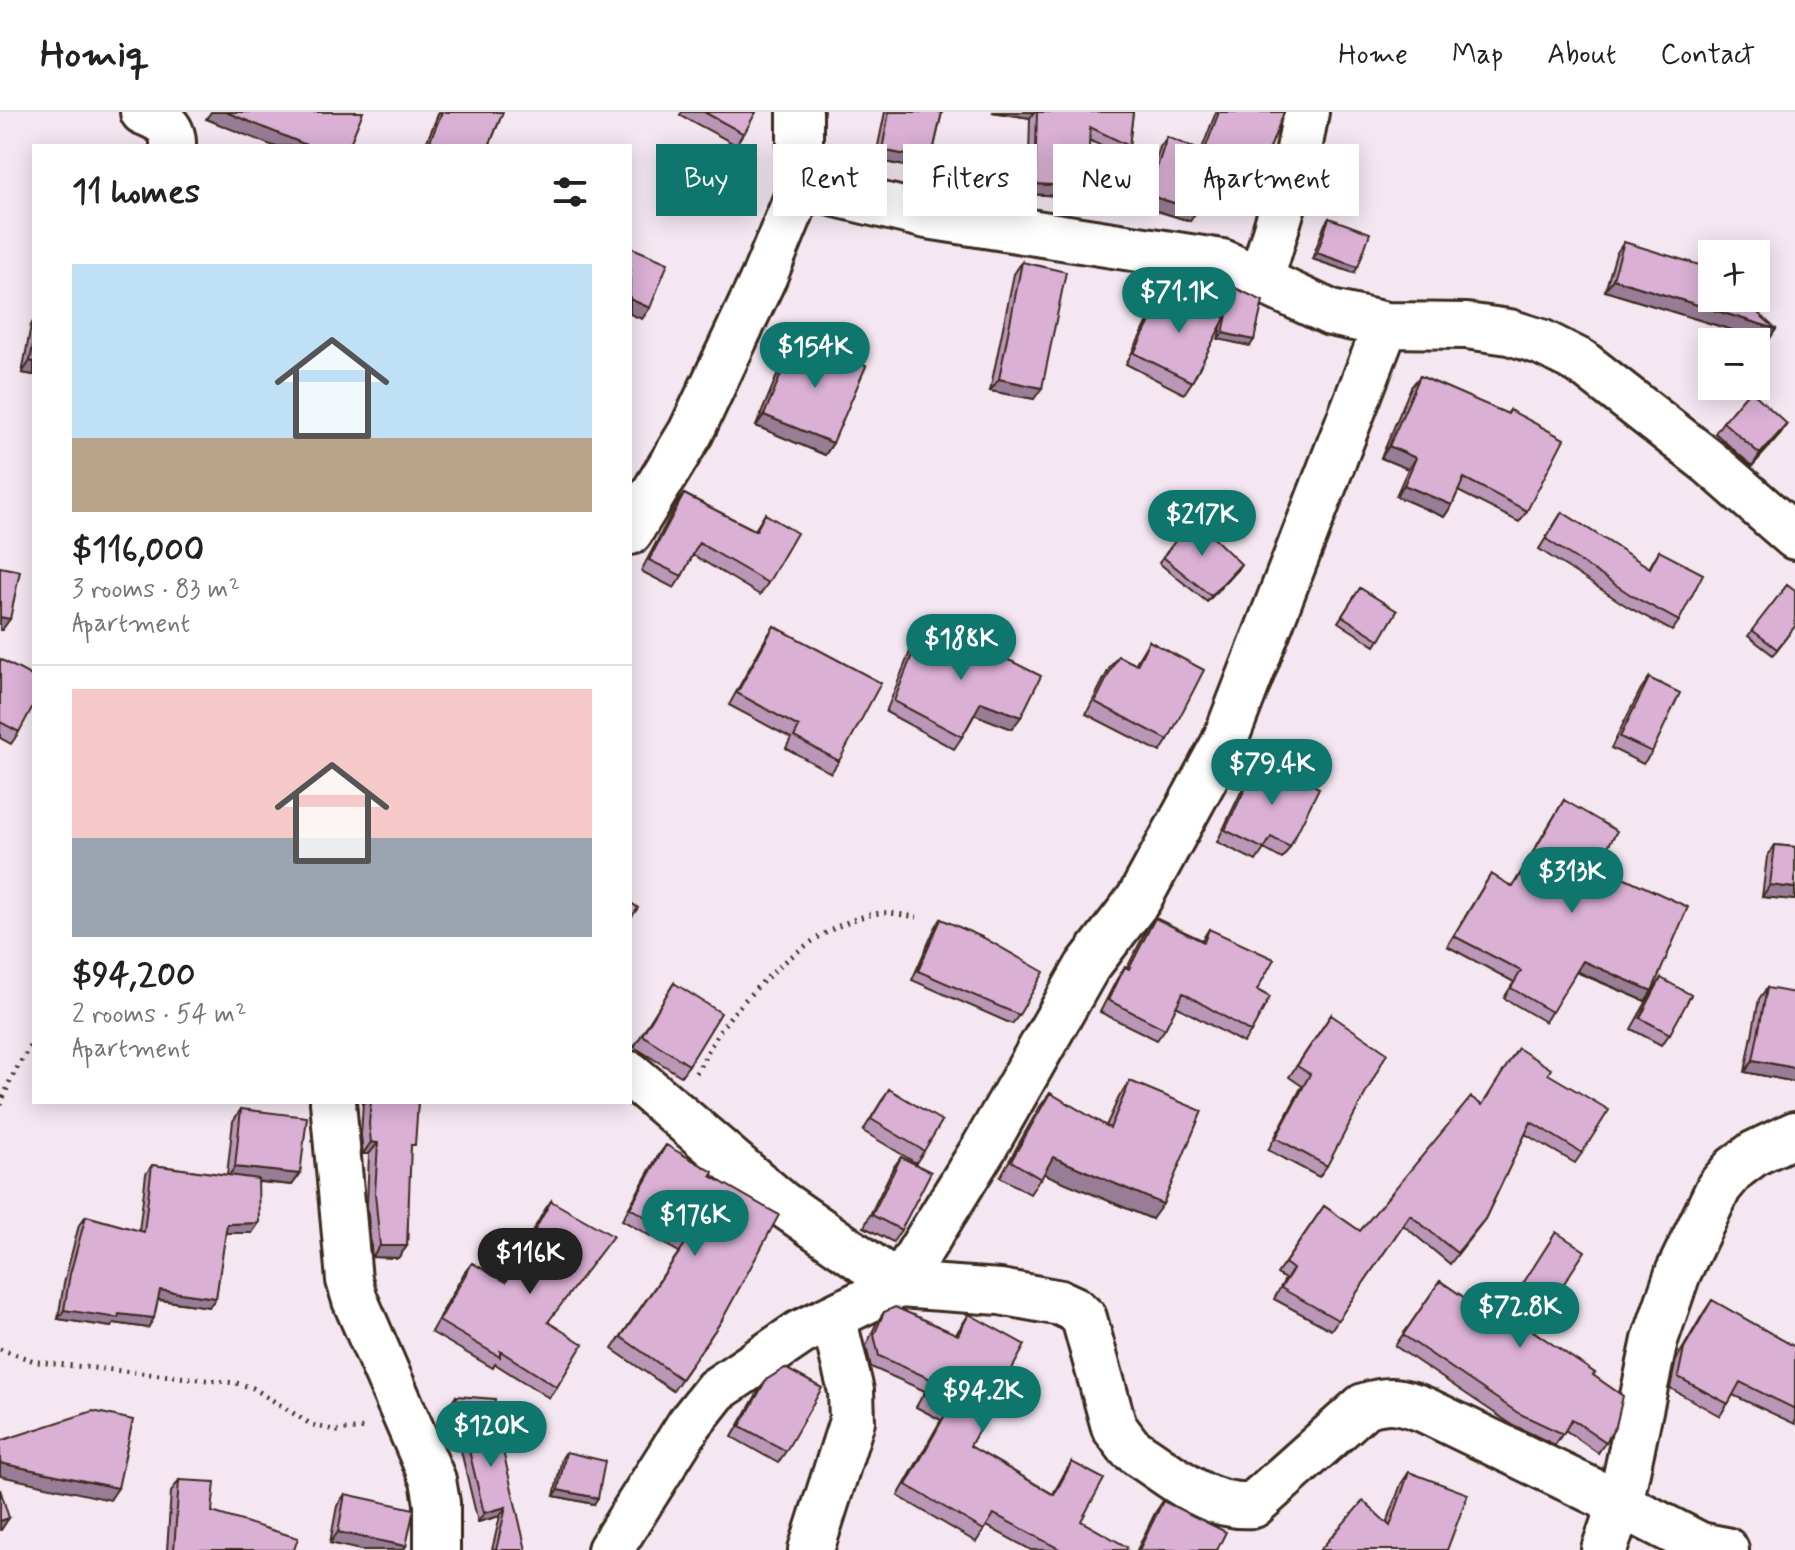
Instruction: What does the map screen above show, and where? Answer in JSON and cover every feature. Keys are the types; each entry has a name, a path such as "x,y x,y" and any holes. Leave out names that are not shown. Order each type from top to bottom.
{"street":[{"path":"143,112 169,126 173,144"},
{"path":"800,112 800,144"},
{"path":"1261,279 1298,155 1306,112"},
{"path":"887,206 927,216 1222,262 1331,313 1386,325 1466,326 1509,332 1541,342 1581,362 1709,462 1795,537"},
{"path":"632,529 691,432 789,216"},
{"path":"899,1285 984,1148 1087,967 1139,899 1224,743 1386,325"},
{"path":"632,1076 781,1203 899,1285"},
{"path":"333,1104 349,1280 433,1480 437,1503 437,1550"},
{"path":"1604,1550 1620,1504 1655,1340 1678,1273 1719,1187 1735,1168 1755,1153 1795,1134"},
{"path":"610,1550 690,1423 716,1390 800,1333 899,1285 1000,1292 1061,1303 1074,1309 1084,1318 1114,1427 1129,1447 1215,1503 1233,1507 1253,1505 1364,1406 1384,1400 1407,1403 1425,1410 1700,1545 1726,1550"},
{"path":"811,1550 852,1421 851,1391 833,1317"}],"path":[{"path":"674,1112 730,1017 775,972 817,938 855,919 883,913 917,917"},
{"path":"0,1105 32,1042"},
{"path":"0,1349 37,1362 236,1383 253,1388 312,1425 337,1431 410,1423"}],"building":[{"path":"226,112 363,112 350,144 304,144"},
{"path":"442,112 503,112 490,144 429,144"},
{"path":"704,112 756,112 744,134"},
{"path":"889,112 942,112 935,144 903,144 903,154 887,151 887,144 883,144"},
{"path":"1037,112 1133,112 1129,144 1090,127 1089,144 1053,144 1053,185 1037,184"},
{"path":"1219,112 1284,112 1272,144 1207,144"},
{"path":"1167,137 1184,144 1175,144 1175,203 1159,198 1159,161"},
{"path":"1329,218 1370,233 1358,267 1317,253"},
{"path":"1624,242 1698,265 1698,305 1613,279"},
{"path":"632,248 668,263 650,308 632,300"},
{"path":"1022,262 1066,272 1042,388 999,379"},
{"path":"1233,287 1263,301 1254,340 1223,333"},
{"path":"1167,288 1225,318 1192,382 1134,353"},
{"path":"1721,312 1757,312 1776,329"},
{"path":"796,338 866,366 833,443 764,415"},
{"path":"1420,376 1508,414 1510,410 1564,439 1527,511 1464,478 1452,505 1404,485 1416,458 1389,446"},
{"path":"1742,400 1761,400 1787,424 1760,454 1723,422"},
{"path":"684,494 756,531 765,514 797,533 768,583 699,543 682,576 649,560"},
{"path":"1562,512 1650,568 1659,551 1703,574 1679,621 1634,597 1546,539"},
{"path":"1193,518 1241,564 1211,596 1163,557"},
{"path":"0,567 20,571 10,619 0,617"},
{"path":"1787,585 1795,591 1795,626 1777,649 1752,630"},
{"path":"1360,588 1397,611 1380,640 1342,616"},
{"path":"774,626 881,683 839,761 794,737 799,727 737,693"},
{"path":"923,627 1041,676 1021,717 981,702 962,737 894,701"},
{"path":"1149,641 1204,670 1168,740 1095,702 1118,656 1137,665"},
{"path":"0,659 32,676 32,708 19,732 0,722"},
{"path":"1649,678 1680,693 1652,752 1620,737"},
{"path":"1259,760 1319,788 1290,847 1271,837 1264,849 1225,830"},
{"path":"1564,800 1617,831 1597,865 1688,907 1652,991 1583,961 1552,1012 1511,988 1521,971 1454,936 1491,874 1513,887"},
{"path":"1775,845 1795,847 1795,888 1770,885"},
{"path":"1155,918 1204,942 1209,929 1274,959 1257,990 1270,997 1251,1032 1183,993 1165,1029 1108,1000 1125,967 1129,969"},
{"path":"941,919 984,938 1044,972 1019,1015 918,971"},
{"path":"1661,978 1691,995 1670,1034 1640,1018"},
{"path":"674,983 721,1013 689,1065 642,1035"},
{"path":"1767,988 1795,993 1795,1068 1753,1060"},
{"path":"1331,1015 1387,1053 1327,1166 1276,1138 1310,1074 1297,1066"},
{"path":"1518,1048 1551,1069 1548,1074 1609,1110 1582,1153 1531,1122 1485,1219 1457,1253 1410,1215 1338,1320 1281,1288 1293,1269 1285,1263 1324,1206 1360,1231 1471,1097 1482,1105"},
{"path":"1130,1081 1202,1111 1163,1204 1053,1157 1041,1179 1011,1161 1050,1093 1110,1128"},
{"path":"889,1089 942,1121 924,1151 871,1119"},
{"path":"371,1104 418,1104 415,1145 411,1145 407,1246 380,1246 375,1193 378,1143 371,1142"},
{"path":"241,1109 307,1117 300,1174 235,1167"},
{"path":"666,1145 713,1172 711,1176 779,1215 722,1320 681,1379 621,1337 687,1241 630,1208"},
{"path":"901,1157 931,1172 901,1230 872,1215"},
{"path":"152,1165 258,1179 259,1223 227,1224 216,1298 160,1290 154,1318 119,1314 118,1318 64,1310 86,1216 144,1232"},
{"path":"551,1201 613,1236 548,1322 583,1344 557,1387 500,1351 500,1357 439,1321 472,1263 506,1282"},
{"path":"1556,1232 1585,1251 1533,1331 1623,1396 1616,1426 1606,1442 1572,1419 1563,1434 1518,1413 1403,1335 1440,1281 1499,1321"},
{"path":"1712,1300 1795,1347 1795,1409 1740,1382 1728,1404 1678,1377 1684,1348"},
{"path":"895,1307 958,1335 969,1314 1025,1345 970,1446 1054,1495 1072,1462 1104,1479 1081,1521 1127,1547 1126,1550 1061,1550 994,1514 984,1530 906,1485 949,1408 925,1395 933,1380 879,1356 874,1335 884,1312"},
{"path":"785,1368 822,1388 786,1451 740,1426 766,1380"},
{"path":"456,1396 495,1399 491,1454 503,1451 526,1550 496,1550 506,1507 484,1513"},
{"path":"93,1411 133,1420 118,1488 0,1463 0,1441"},
{"path":"566,1452 605,1461 598,1498 558,1490"},
{"path":"1409,1472 1468,1494 1447,1550 1320,1550 1363,1501 1390,1526"},
{"path":"179,1480 215,1482 212,1512 298,1538 294,1550 174,1550"},
{"path":"0,1489 9,1518 0,1521"},
{"path":"345,1494 414,1509 406,1546 338,1532"},
{"path":"1163,1501 1226,1532 1217,1550 1139,1550"}]}
